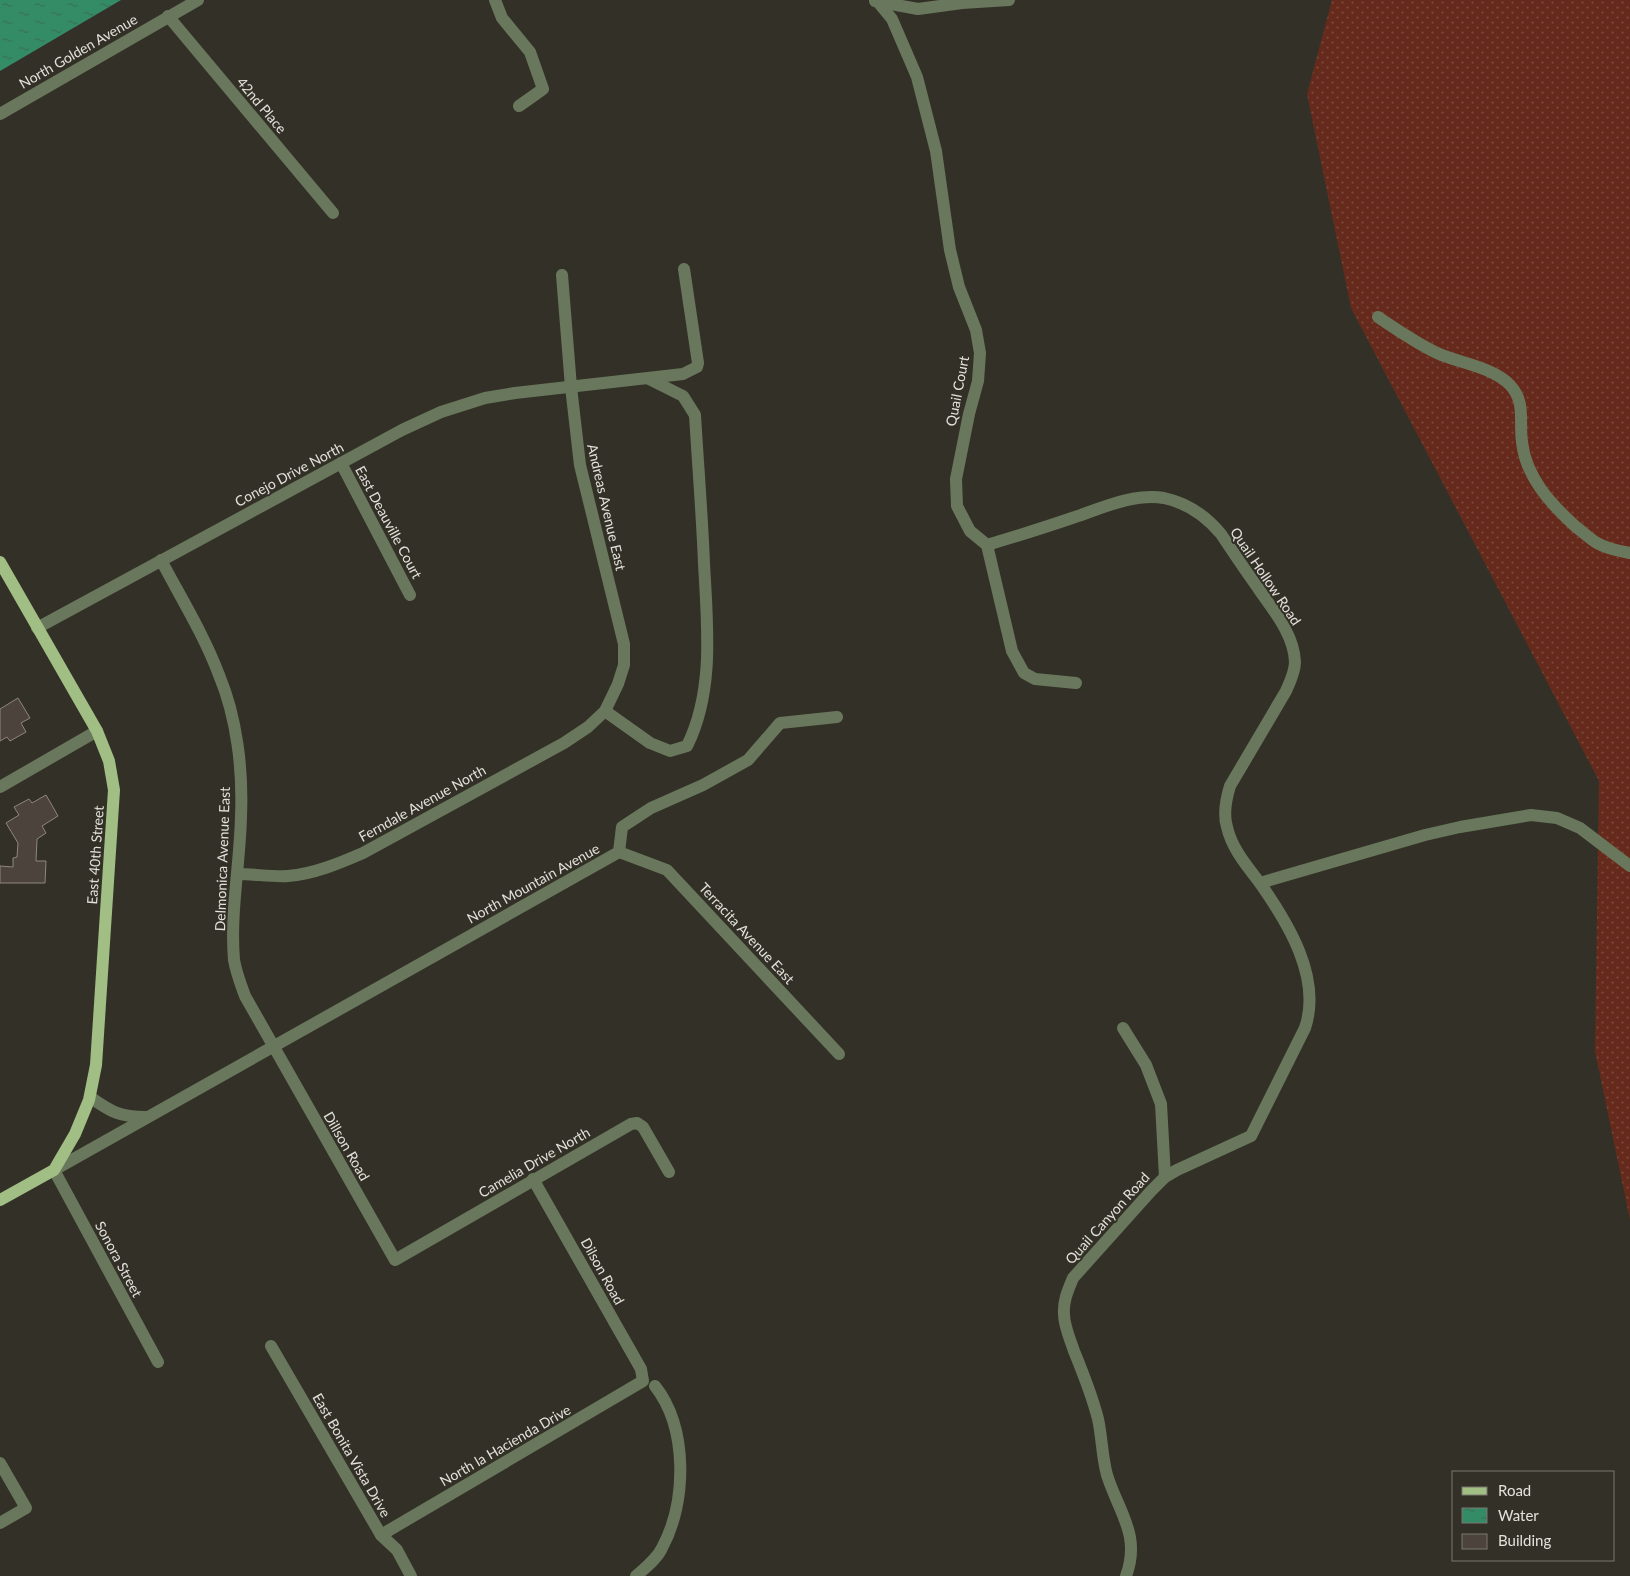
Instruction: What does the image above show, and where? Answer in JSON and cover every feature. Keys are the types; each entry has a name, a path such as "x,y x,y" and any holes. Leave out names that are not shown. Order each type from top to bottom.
{"main road":[{"name":"East 40th Street","path":"0,562 97,730 109,761 114,790 96,1065 90,1097 75,1134 54,1170"},
{"path":"0,1200 54,1170"}],"street":[{"name":"North Golden Avenue","path":"0,114 198,0"},
{"path":"495,0 502,18 530,52 542,89 520,106"},
{"path":"874,1 918,9 962,3 1009,0"},
{"name":"Quail Court","path":"874,1 892,19 917,77 936,152 950,250 959,286 976,330 980,353 978,381 969,414 956,479 957,506 970,531 987,545"},
{"name":"42nd Place","path":"168,16 333,213"},
{"name":"Conejo Drive North","path":"37,628 402,430 441,412 485,398 683,374 697,367 698,363 684,269"},
{"name":"Andreas Avenue East","path":"562,275 571,387 580,465 624,644 624,665 618,684 605,711"},
{"path":"1378,318 1438,353 1492,373 1508,382 1520,399 1522,443 1532,478 1560,513 1597,543 1630,553"},
{"path":"605,711 650,743 670,751 688,746 695,730 704,691 708,637 695,415 683,396 648,378"},
{"name":"East Deauville Court","path":"341,463 410,595"},
{"name":"Quail Hollow Road","path":"987,545 1122,502 1154,498 1174,501 1199,512 1221,534 1286,630 1292,644 1295,664 1292,678 1286,691 1230,786 1226,798 1226,825 1230,838 1283,920 1305,965"},
{"path":"987,545 1012,652 1017,663 1024,673 1035,679 1076,683"},
{"name":"Delmonica Avenue East","path":"161,560 219,675 234,728 240,766 241,815 233,925 234,962 245,996 273,1046"},
{"name":"Ferndale Avenue North","path":"237,874 289,876 344,862 564,743 588,727 605,711"},
{"name":"North Mountain Avenue","path":"54,1170 619,852 622,826 651,808 703,785 748,760 780,723 837,717"},
{"path":"0,787 97,730"},
{"path":"1260,883 1460,827 1532,815 1557,818 1580,828 1630,866"},
{"name":"Terracita Avenue East","path":"619,852 667,870 839,1054"},
{"name":"Quail Canyon Road","path":"1126,1576 1132,1555 1132,1541 1107,1473 1098,1420 1091,1395 1068,1334 1064,1316 1066,1294 1073,1278 1165,1177 1251,1136 1290,1059 1309,1015 1310,998 1305,965"},
{"path":"1123,1028 1146,1065 1161,1104 1165,1177"},
{"name":"Dillson Road","path":"273,1046 395,1260"},
{"path":"90,1097 110,1111 132,1117 149,1116"},
{"name":"Camelia Drive North","path":"395,1260 631,1124 637,1123 643,1127 670,1172"},
{"name":"Sonora Street","path":"54,1170 158,1362"},
{"name":"Dilson Road","path":"533,1179 649,1383 664,1398 676,1430 679,1446 679,1482 674,1518 662,1550 636,1576"},
{"name":"East Bonita Vista Drive","path":"271,1346 380,1535 396,1550 411,1576"},
{"name":"North la Hacienda Drive","path":"380,1535 642,1383 649,1383"},
{"path":"0,1463 26,1508 0,1523"}],"shaded area":[{"path":"1332,0 1630,0 1630,1220 1595,1051 1599,781 1351,308 1307,94"}],"water":[{"path":"0,0 121,0 0,71"}],"building":[{"path":"18,698 30,718 21,723 26,732 10,741 7,737 0,741 0,709"},
{"path":"46,795 58,816 42,826 46,833 37,839 36,861 46,861 45,883 0,883 0,866 13,867 13,858 17,857 18,843 6,823 19,815 14,807 29,799 32,803"}]}
